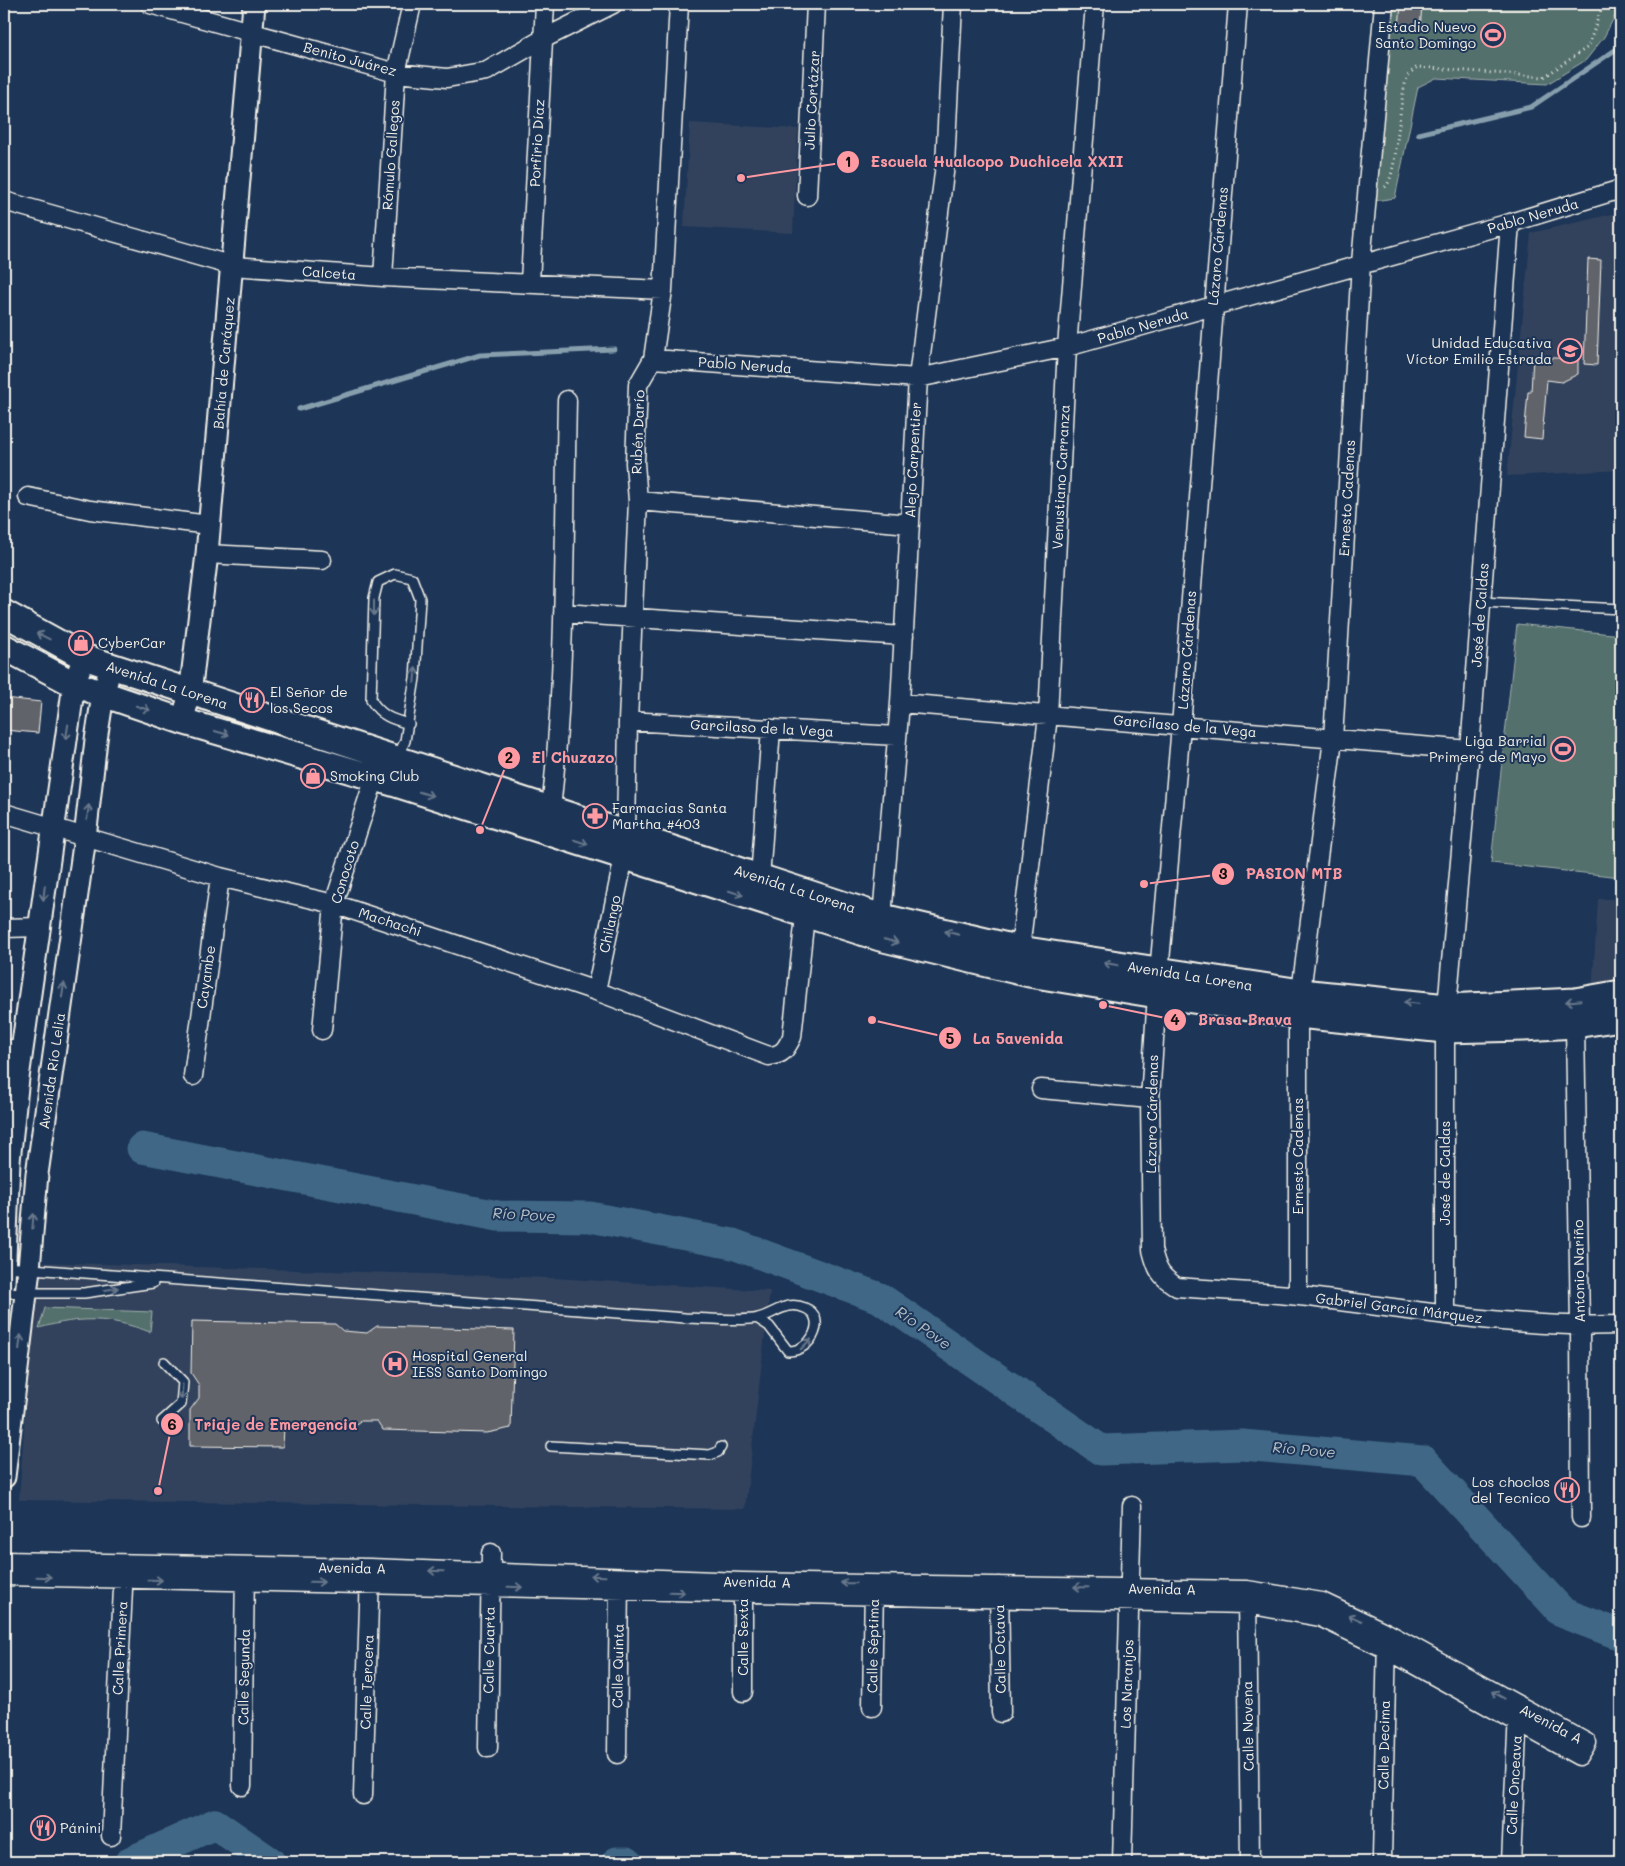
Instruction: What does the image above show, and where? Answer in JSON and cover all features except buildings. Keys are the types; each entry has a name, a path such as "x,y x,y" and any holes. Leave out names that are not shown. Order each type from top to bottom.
{"main road":[{"name":"Avenida La Lorena","path":"4,613 84,657 190,694 551,809 625,846 805,916 880,938 1029,974 1158,984 1300,1004 1446,1019 1575,1024 1621,1018"},
{"name":"Avenida La Lorena","path":"4,647 74,684 103,696 375,778 625,846 760,878 882,917 1158,984"},
{"name":"Avenida La Lorena","path":"1446,1019 1621,993"}],"street":[{"name":"Benito Juárez","path":"150,4 396,73 447,78 487,71 543,39 613,4"},
{"name":"Bahía de Caráquez","path":"182,721 190,694 210,525 254,4"},
{"name":"Rómulo Gallegos","path":"382,277 396,73 412,4"},
{"name":"Porfirio Díaz","path":"530,282 545,4"},
{"name":"Rubén Darío","path":"625,846 628,721 638,501 635,463 638,385 652,359 664,290 679,4"},
{"name":"Julio Cortázar","path":"807,196 816,4"},
{"name":"Alejo Carpentier","path":"882,917 900,703 918,378 945,165 953,4"},
{"name":"Venustiano Carranza","path":"1020,949 1048,716 1067,347 1095,4"},
{"name":"Lázaro Cárdenas","path":"1177,1287 1163,1278 1156,1265 1152,1250 1150,1099 1238,4"},
{"name":"Ernesto Cadenas","path":"1298,1296 1300,1004 1333,738 1362,264 1384,4"},
{"name":"Pablo Neruda","path":"652,359 918,378 1067,347 1510,224 1621,189"},
{"name":"Calceta","path":"4,201 233,266 382,277 530,282 664,290"},
{"name":"José de Caldas","path":"1445,1316 1446,1019 1470,750 1510,224"},
{"path":"551,809 558,752 567,400"},
{"path":"28,497 90,510 210,525"},
{"path":"638,501 910,524"},
{"path":"207,554 322,560"},
{"path":"563,613 904,636"},
{"path":"4,1275 6,1161 13,1049 41,927 52,826 74,684 84,657"},
{"name":"Avenida Río Lelia","path":"4,1477 29,1270 37,1174 85,838 103,696 111,666"},
{"name":"Garcilaso de la Vega","path":"900,703 1470,750"},
{"name":"Garcilaso de la Vega","path":"628,721 897,736"},
{"path":"760,878 771,729"},
{"name":"Conocoto","path":"322,1030 334,904 375,778"},
{"name":"Machachi","path":"4,813 220,877 334,904 596,991 769,1056 778,1056 786,1050 792,1037 805,916"},
{"name":"Chilango","path":"596,991 625,846"},
{"name":"Cayambe","path":"193,1076 220,877"},
{"path":"4,928 41,927"},
{"name":"Antonio Nariño","path":"1575,1024 1581,1518"},
{"path":"1041,1089 1150,1099"},
{"name":"Gabriel García Márquez","path":"1177,1287 1298,1296 1445,1316 1580,1326 1621,1324"},
{"name":"Los Naranjos","path":"1122,1862 1132,1506"},
{"name":"Calle Cuarta","path":"488,1748 491,1552"},
{"name":"Avenida A","path":"4,1561 124,1571 370,1576 743,1588 1247,1597 1322,1602 1518,1715"},
{"name":"Avenida A","path":"4,1576 124,1571"},
{"name":"Calle Primera","path":"111,1836 124,1571"},
{"name":"Calle Segunda","path":"242,1786 245,1574"},
{"name":"Calle Tercera","path":"364,1795 370,1576"},
{"name":"Calle Quinta","path":"617,1754 619,1583"},
{"name":"Calle Sexta","path":"743,1588 743,1692"},
{"name":"Calle Séptima","path":"872,1707 874,1590"},
{"name":"Calle Octava","path":"999,1592 1001,1713"},
{"name":"Calle Novena","path":"1247,1597 1250,1862"},
{"name":"Calle Decima","path":"1382,1858 1387,1641"},
{"name":"Calle Onceava","path":"1511,1862 1518,1715"}],"lane":[{"path":"397,759 409,724 415,678 420,599 412,578 395,574 378,582 374,598 371,700 378,712 390,719 409,724"},
{"path":"1481,602 1621,609"},
{"path":"4,1275 29,1270 85,1272 164,1281 658,1316 758,1318 786,1305 807,1308 816,1320 814,1334 808,1345 798,1351 788,1351 769,1326 758,1318"},
{"path":"4,1294 84,1293 164,1281"},
{"path":"162,1421 181,1404 182,1382 164,1362"},
{"path":"551,1446 710,1455 718,1452 721,1447"}],"path":[{"path":"1391,178 1399,116 1407,76 1417,67 1544,77 1588,47 1603,4"}],"shaded area":[{"path":"690,123 798,129 793,233 684,227"},
{"name":"Unidad Educativa Víctor Emilio Estrada","path":"1621,212 1621,470 1507,476 1531,233"},
{"path":"1598,899 1621,899 1621,987 1592,994"},
{"name":"Hospital General IESS Santo Domingo","path":"36,1262 553,1278 770,1291 745,1509 19,1500"}],"green space":[{"path":"1384,4 1621,4 1604,37 1586,60 1547,84 1436,78 1418,87 1395,198 1367,202"},
{"name":"Liga Barrial Primero de Mayo","path":"1517,624 1621,635 1621,877 1491,863"},
{"path":"45,1308 152,1312 150,1332 122,1323 95,1320 68,1321 39,1328"}],"waterway":[{"path":"1418,134 1531,107 1621,46"},
{"path":"299,409 480,355 614,349"},
{"name":"Río Pove","path":"142,1148 498,1216 590,1217 733,1244 880,1298 1101,1450 1242,1445 1423,1461 1563,1613 1621,1635"},
{"path":"130,1862 215,1824 270,1862"},
{"path":"617,1862 627,1862"}],"place":[{"name":"Estadio Nuevo Santo Domingo","path":"1493,35"},
{"name":"Escuela Hualcopo Duchicela XXII","path":"741,178"},
{"name":"Unidad Educativa Víctor Emilio Estrada","path":"1570,351"},
{"name":"CyberCar","path":"81,643"},
{"name":"El Señor de los Secos","path":"252,700"},
{"name":"Liga Barrial Primero de Mayo","path":"1563,749"},
{"name":"Smoking Club","path":"313,776"},
{"name":"Farmacias Santa Martha #403","path":"595,816"},
{"name":"El Chuzazo","path":"480,830"},
{"name":"PASION MTB","path":"1144,884"},
{"name":"Brasa Brava","path":"1103,1005"},
{"name":"La 5avenida","path":"872,1020"},
{"name":"Hospital General IESS Santo Domingo","path":"395,1364"},
{"name":"Los choclos del Tecnico","path":"1567,1490"},
{"name":"Triaje de Emergencia","path":"158,1491"},
{"name":"Pánini","path":"43,1828"}]}
